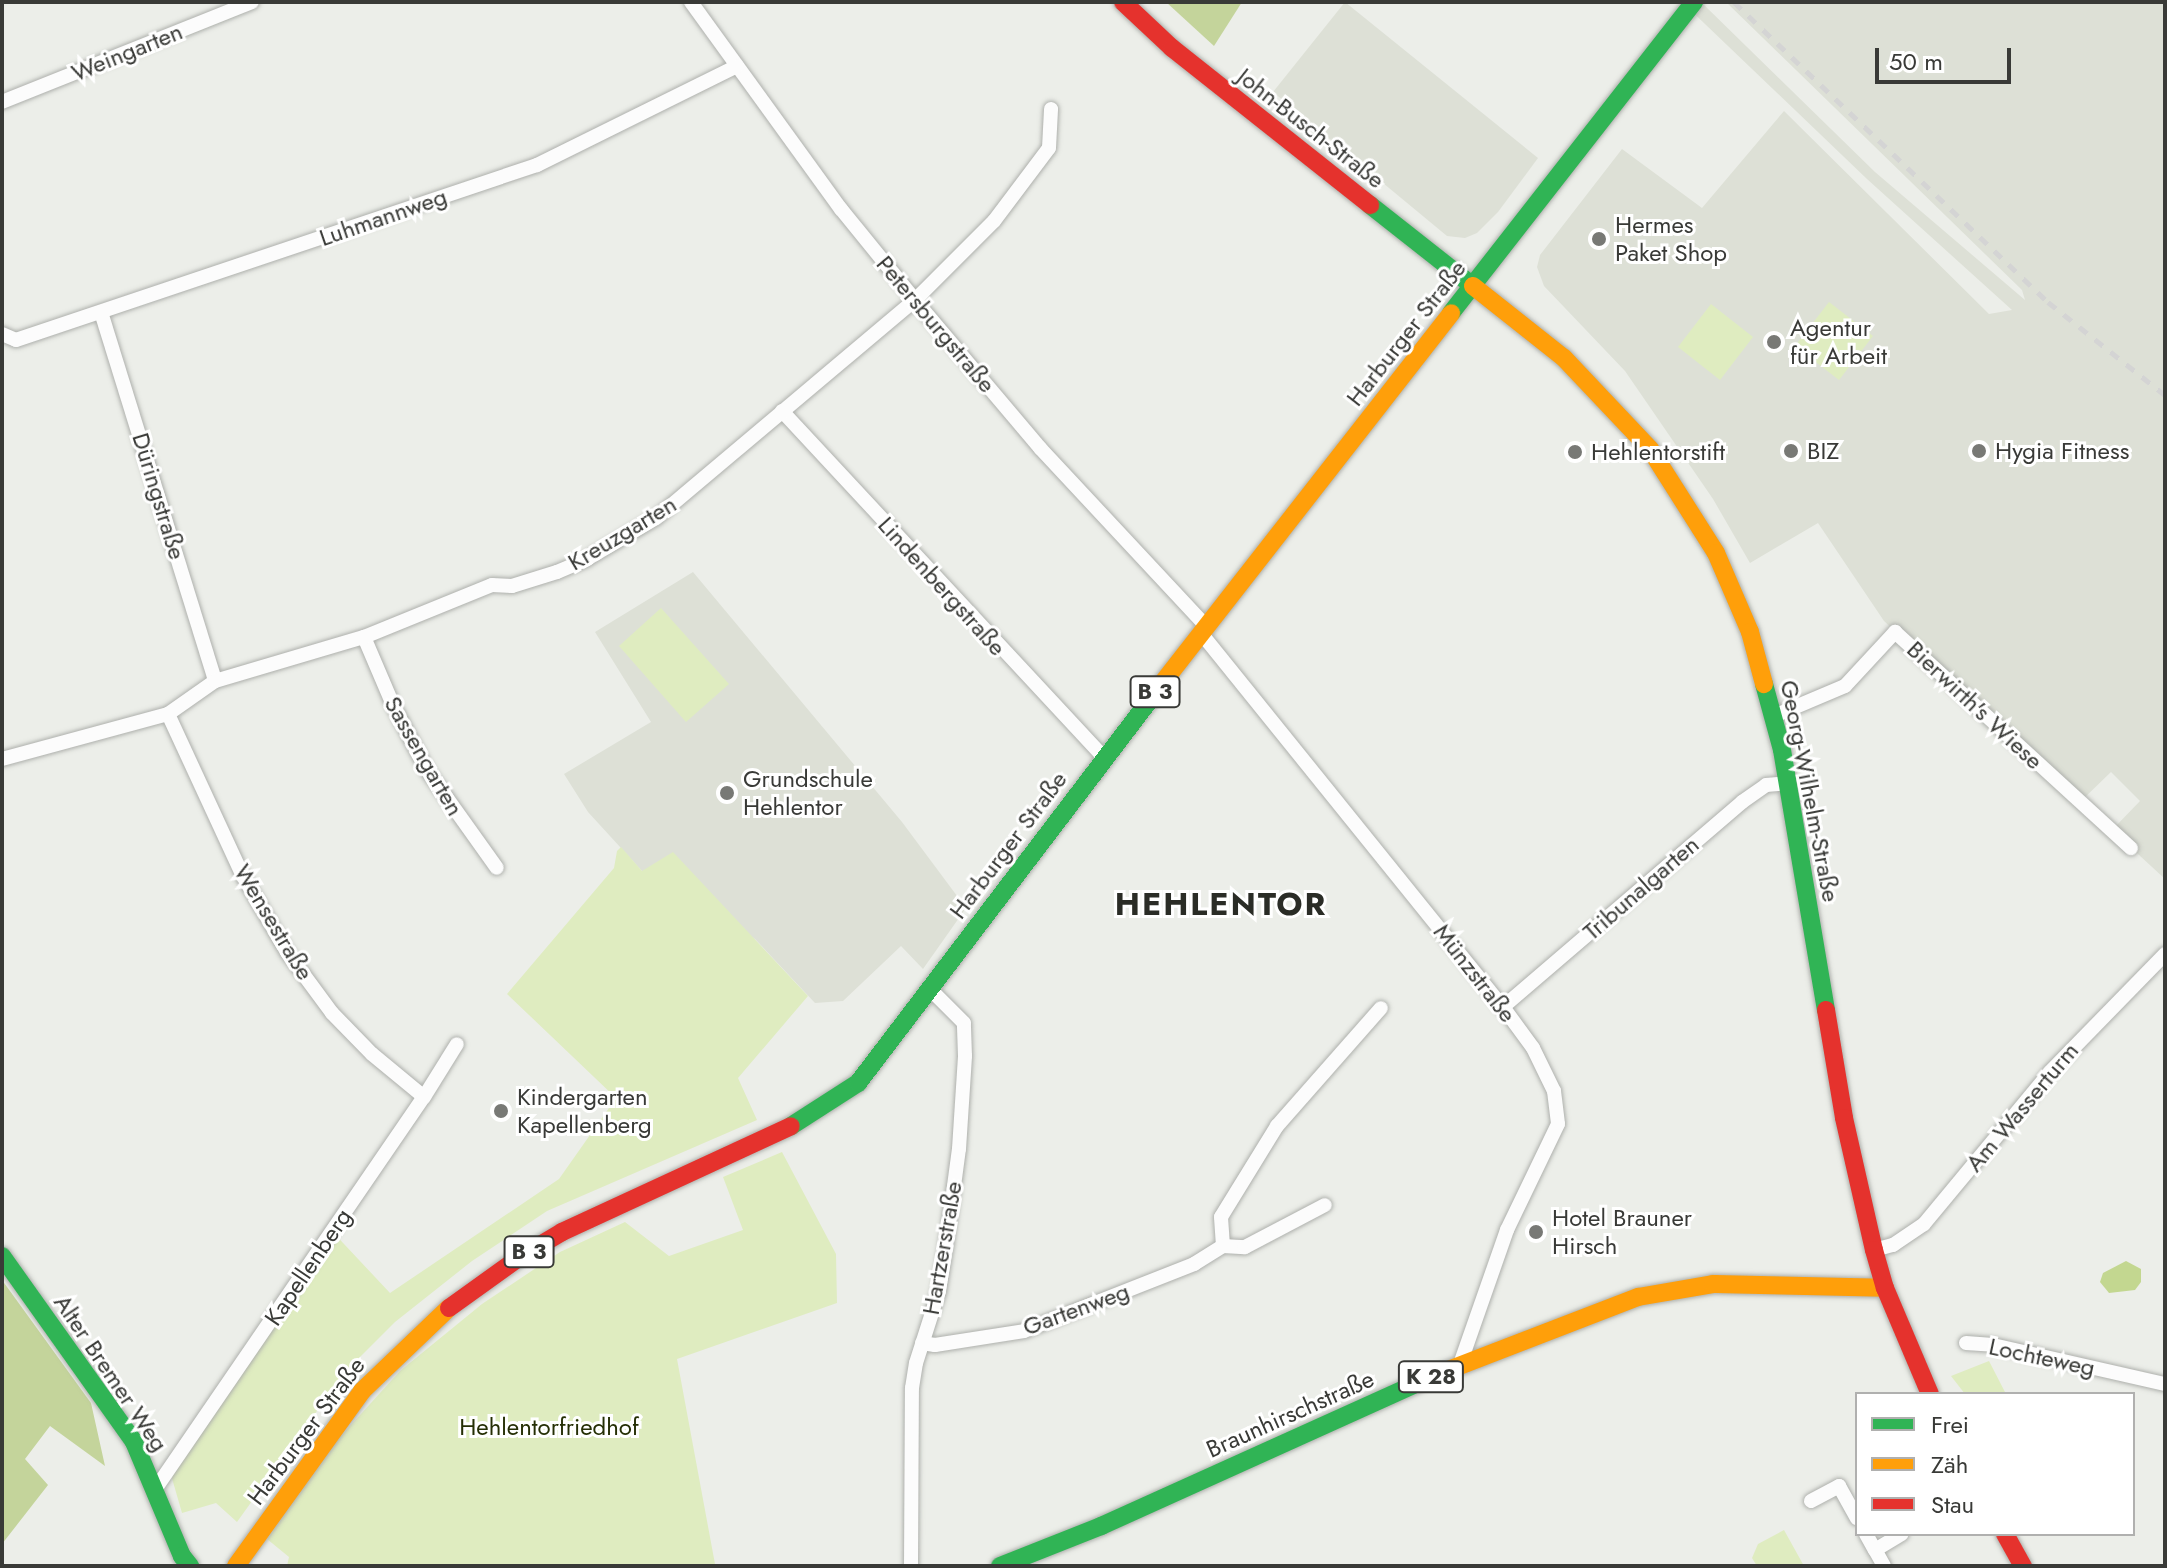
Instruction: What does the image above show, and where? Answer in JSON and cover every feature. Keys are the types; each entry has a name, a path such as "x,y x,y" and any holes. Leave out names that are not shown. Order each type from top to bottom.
{"main road":[{"name":"John-Busch-Straße","path":"1123,2 1172,48 1473,286"},
{"name":"Harburger Straße","path":"236,1566 362,1391 436,1318 520,1257 562,1232 828,1107 864,1076 1104,758 1694,2"},
{"name":"Georg-Wilhelm-Straße","path":"1473,286 1564,358 1622,416 1681,492 1716,553 1739,605 1774,716 1844,1118 1874,1250 1885,1288 1929,1392"},
{"name":"Alter Bremer Weg","path":"2,1256 134,1442 156,1488 182,1556 190,1566"},
{"name":"Braunhirschstraße","path":"1000,1566 1101,1526 1460,1364 1598,1310 1678,1288 1751,1282 1885,1288"},
{"path":"2006,1536 2023,1566"}],"street":[{"name":"Weingarten","path":"2,102 252,2"},
{"name":"Petersburgstraße","path":"691,2 841,209 915,300 1040,448 1204,630"},
{"name":"Luhmannweg","path":"9,337 101,312 537,165 737,66"},
{"name":"Kreuzgarten","path":"2,759 168,714 215,681 364,637 492,585 512,586 587,559 656,518 710,476 782,411 915,300 994,221 1049,148 1051,109"},
{"name":"Düringstraße","path":"101,312 215,681"},
{"name":"Lindenbergstraße","path":"782,411 1104,758"},
{"name":"Münzstraße","path":"1204,630 1503,1007 1546,1071 1554,1091 1558,1124 1507,1230 1460,1364"},
{"name":"Bierwirth's Wiese","path":"1774,716 1845,686 1895,632 2131,848"},
{"name":"Sassengarten","path":"364,637 393,705 427,770 497,868"},
{"name":"Wensestraße","path":"168,714 243,876 287,952 332,1013 372,1054 424,1097"},
{"name":"Tribunalgarten","path":"1503,1007 1742,802 1766,785 1787,783"},
{"name":"Am Wasserturm","path":"1874,1250 1893,1245 1924,1224 2050,1072 2165,954"},
{"name":"Hartzerstraße","path":"911,1566 912,1388 922,1343 939,1291 959,1149 965,1056 964,1023 931,990"},
{"path":"1223,1246 1221,1217 1277,1126 1381,1008"},
{"name":"Kapellenberg","path":"156,1488 424,1097 457,1044"},
{"name":"Gartenweg","path":"922,1343 935,1345 1024,1331 1194,1264 1223,1246 1245,1247 1325,1205"},
{"name":"Lochteweg","path":"1966,1343 1993,1345 2165,1384"},
{"path":"1811,1501 1839,1486 1855,1514"},
{"path":"1867,1536 1884,1566"},
{"path":"1875,1550 1899,1536"}],"shaded area":[{"path":"1166,2 1242,2 1214,46"},
{"path":"1345,2 1538,158 1498,212 1477,233 1465,238 1447,236 1273,92"},
{"path":"1682,2 1701,2 1875,172 2025,300 2022,290 1726,2 2165,2 2165,879 2112,830 2140,801 2111,772 2080,802 1884,621 1818,523 1750,563 1713,499 1625,371 1544,286 1537,267 1540,255 1622,149 1702,208 1784,111 1989,314 2012,310 1867,179"},
{"name":"Grundschule Hehlentor","path":"693,572 902,822 966,908 923,969 901,946 843,1001 815,1003 755,939 642,871 588,812 564,774 651,722 595,632"},
{"path":"2126,1261 2141,1269 2141,1282 2135,1290 2109,1293 2100,1282 2103,1273"},
{"path":"2,1280 91,1403 105,1466 50,1426 25,1459 48,1485 2,1544"}],"green space":[{"path":"1829,302 1873,336 1839,380 1795,346"},
{"path":"1711,304 1753,337 1720,380 1678,347"},
{"path":"661,608 729,684 686,722 619,646"},
{"path":"621,847 642,871 673,852 808,996 738,1078 757,1120 547,1211 472,1261 395,1322 345,1372 237,1522 216,1503 182,1513 167,1461 329,1228 390,1293 559,1179 616,1098 507,994 614,868 617,851"},
{"name":"Hehlentorfriedhof","path":"782,1152 836,1254 837,1303 677,1359 715,1564 287,1566 289,1557 267,1539 340,1437 400,1371 482,1304 560,1252 625,1222 669,1256 743,1230 723,1177"},
{"path":"1989,1361 2005,1392 1963,1392 1951,1376"},
{"path":"1784,1530 1804,1566 1757,1566 1752,1558 1758,1544"}],"railway":[{"path":"1734,2 2048,302 2165,395"}],"traffic: fast":[{"path":"1451,313 1694,2"},
{"path":"1370,205 1473,286"},
{"path":"1764,684 1782,750 1826,1010"},
{"path":"791,1126 858,1083 1160,686"},
{"path":"2,1256 134,1442 182,1556 190,1566"},
{"path":"1000,1566 1101,1526 1433,1376"}],"traffic: slow":[{"path":"1473,286 1564,358 1650,449 1716,553 1750,632 1764,684"},
{"path":"1160,686 1451,313"},
{"path":"1433,1376 1638,1297 1713,1284 1885,1288"},
{"path":"236,1566 362,1391 449,1308"}],"traffic: jam":[{"path":"1123,2 1172,48 1370,205"},
{"path":"1826,1010 1844,1118 1874,1250 1885,1288 1929,1392"},
{"path":"449,1308 520,1257 562,1232 791,1126"},
{"path":"2006,1536 2023,1566"}],"place":[{"name":"Hermes Paket Shop","path":"1599,239"},
{"name":"Agentur für Arbeit","path":"1774,342"},
{"name":"BIZ","path":"1791,451"},
{"name":"Hygia Fitness","path":"1979,451"},
{"name":"Hehlentorstift","path":"1575,452"},
{"name":"Grundschule Hehlentor","path":"727,793"},
{"name":"Kindergarten Kapellenberg","path":"501,1111"},
{"name":"Hotel Brauner Hirsch","path":"1536,1232"}],"district":[{"name":"HEHLENTOR","path":"1221,904"}]}
